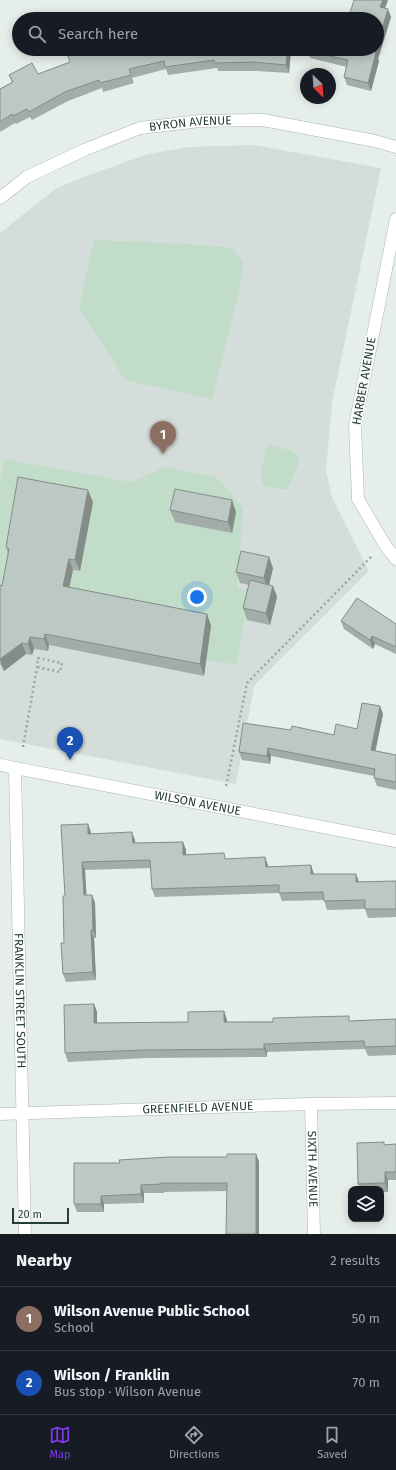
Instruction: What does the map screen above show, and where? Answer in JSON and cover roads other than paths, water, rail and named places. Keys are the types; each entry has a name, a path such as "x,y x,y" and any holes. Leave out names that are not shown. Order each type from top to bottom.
{"street":[{"name":"BYRON AVENUE","path":"0,198 27,177 84,150 140,128 200,121 263,120 375,141 396,147"},
{"name":"HARBER AVENUE","path":"396,218 355,425 358,500 396,559"},
{"name":"WILSON AVENUE","path":"0,765 396,841"},
{"name":"FRANKLIN STREET SOUTH","path":"16,768 25,1234"},
{"name":"GREENFIELD AVENUE","path":"0,1114 311,1104 396,1103"},
{"name":"SIXTH AVENUE","path":"311,1104 314,1234"}],"place":[{"name":"Wilson Avenue Public School","path":"163,454"},
{"name":"Wilson / Franklin","path":"70,760"}]}
